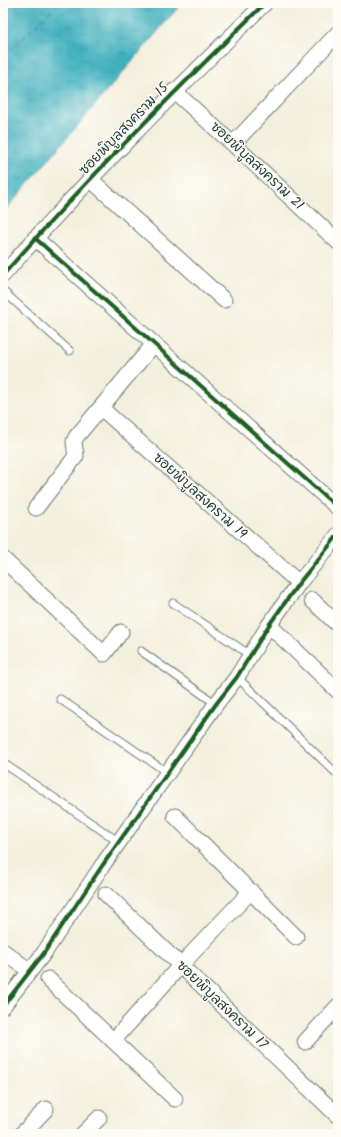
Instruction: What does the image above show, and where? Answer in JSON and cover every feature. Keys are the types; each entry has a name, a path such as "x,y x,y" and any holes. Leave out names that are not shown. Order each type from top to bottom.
{"street":[{"name":"ซอยพิบูลสงคราม 15","path":"3,275 34,238 174,91 265,3"},
{"path":"233,144 338,33"},
{"name":"ซอยพิบูลสงคราม 21","path":"174,91 338,242"},
{"path":"90,179 224,300"},
{"path":"34,238 338,508"},
{"path":"36,508 76,456 74,442 76,437 154,344"},
{"name":"ซอยพิบูลสงคราม 19","path":"101,408 299,583"},
{"path":"3,1006 30,971 216,704 237,677 269,625 299,583 338,535"},
{"path":"3,559 104,654 121,632"},
{"path":"312,600 338,625"},
{"path":"269,625 338,691"},
{"path":"175,816 296,937"},
{"path":"113,1041 180,966 251,891"},
{"name":"ซอยพิบูลสงคราม 17","path":"106,894 338,1116"},
{"path":"3,951 30,971"},
{"path":"48,979 176,1100"},
{"path":"305,1042 338,1006"},
{"path":"22,1134 46,1109"},
{"path":"83,1134 99,1118"}],"lane":[{"path":"3,291 70,351"},
{"path":"173,603 250,655"},
{"path":"141,651 216,704"},
{"path":"237,677 338,775"},
{"path":"60,699 168,773"},
{"path":"6,765 119,842"}],"water":[{"path":"3,3 182,3 3,213"}],"ferry route":[{"path":"3,6 6,3"},
{"path":"3,57 59,3"}],"cycle path":[{"path":"3,275 131,136 265,3"},
{"path":"35,238 338,508"},
{"path":"3,1006 44,953 102,866 216,704 237,677 269,625 299,583 338,535"}]}
